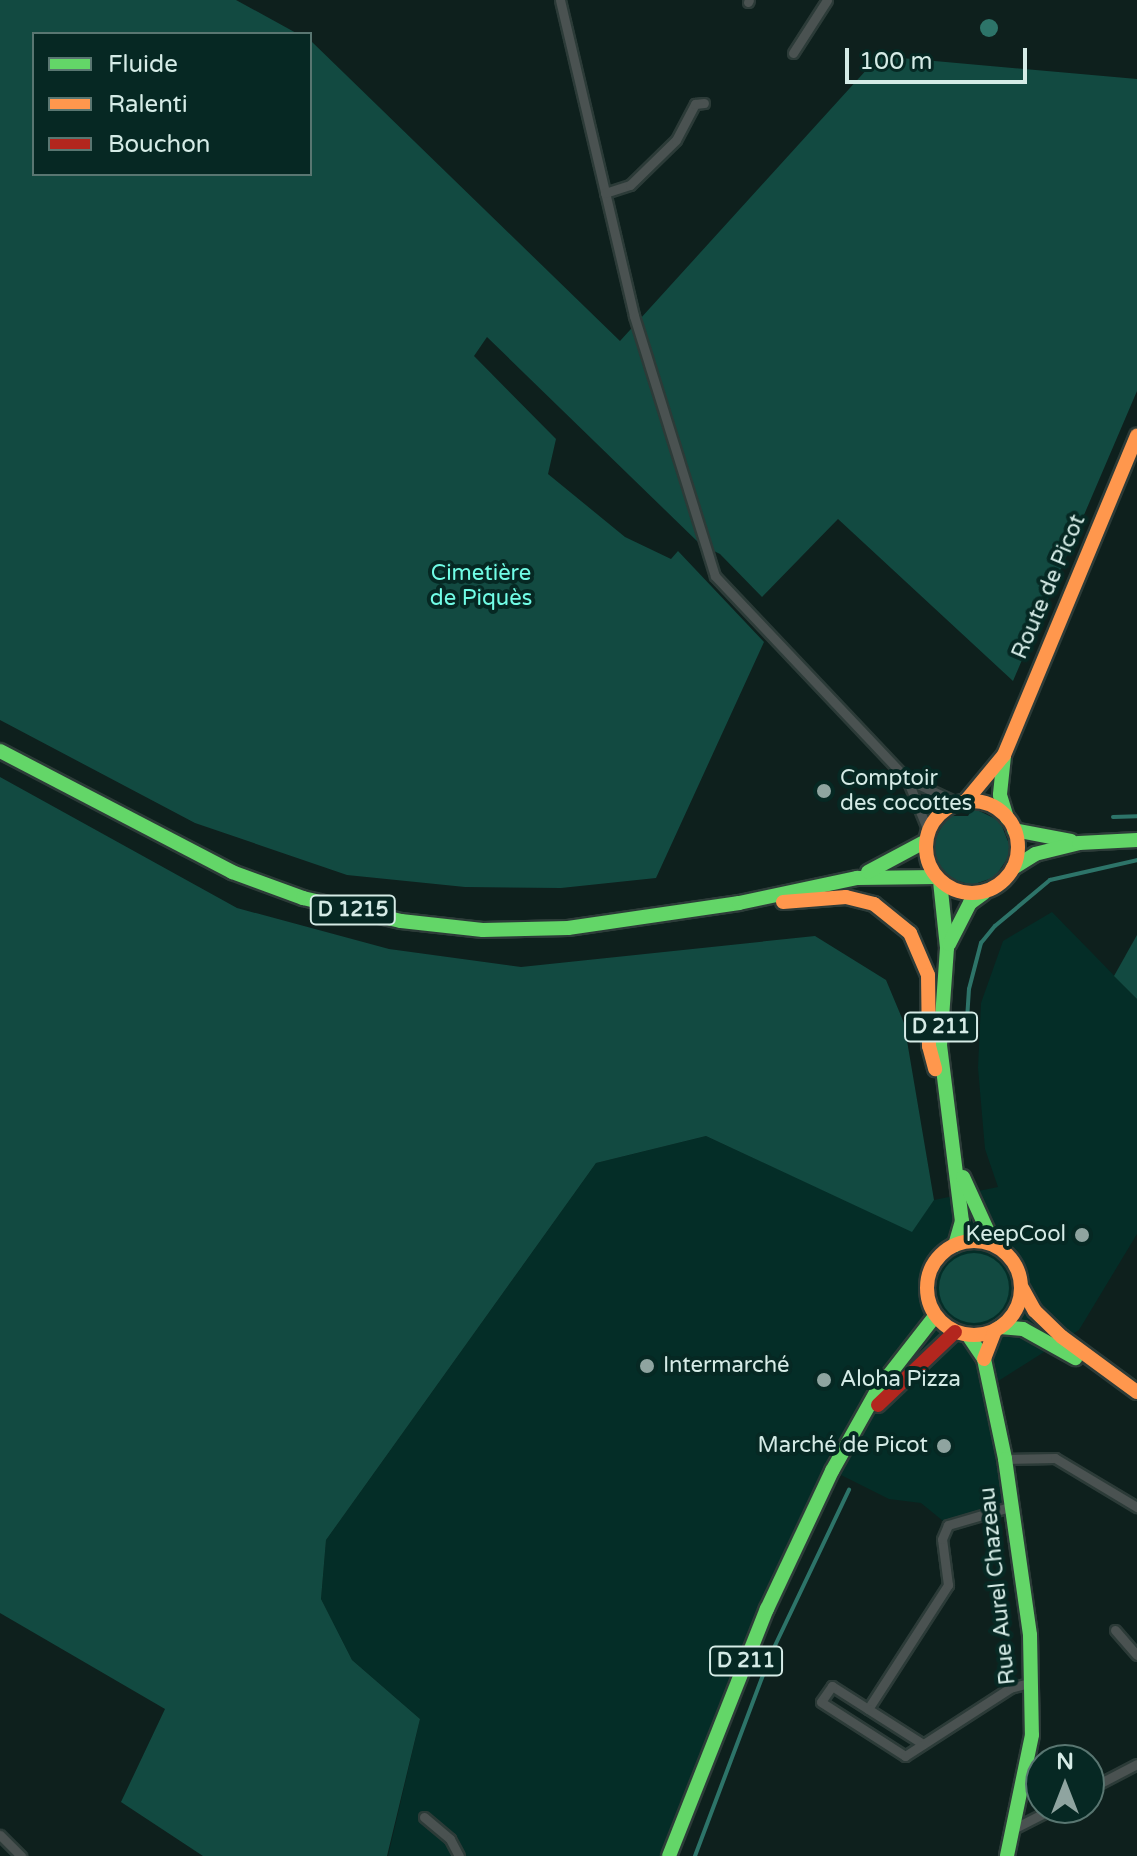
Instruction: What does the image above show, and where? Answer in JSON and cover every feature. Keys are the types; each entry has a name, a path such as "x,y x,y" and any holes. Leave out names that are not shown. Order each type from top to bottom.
{"main road":[{"name":"Route de Picot","path":"1011,824 1000,795 1004,755 1137,436"},
{"name":"D 1215","path":"0,751 232,872 303,898 401,921 483,930 568,928 739,903 857,878 938,879"},
{"name":"Route de Picot","path":"962,803 1004,755"},
{"path":"1079,843 1011,824 988,804 962,803 939,815 927,836 938,879 961,893 986,891 1035,854 1079,843 1137,840"},
{"path":"1011,824 1013,868"},
{"name":"D 1215","path":"857,878 927,836"},
{"name":"D 211","path":"938,879 947,948 940,1045 944,1106 962,1221 955,1245"},
{"name":"D 211","path":"947,948 970,903 986,891"},
{"path":"739,903 846,897 874,904 910,933 928,975 929,1046 944,1106"},
{"name":"D 211","path":"952,1150 994,1245"},
{"path":"1104,1372 1035,1311 1022,1288 1017,1267 994,1245 955,1245 929,1274 927,1295 935,1316 961,1334 997,1329 1033,1332 1137,1392"},
{"path":"984,1359 997,1329 1018,1307 1022,1288"},
{"name":"D 211","path":"669,1856 767,1609 832,1471 878,1389 935,1316"},
{"name":"D 211","path":"832,1471 885,1395 961,1334"},
{"name":"Rue Aurel Chazeau","path":"961,1334 984,1359 1005,1459 1032,1682 1032,1735 1007,1856"}],"street":[{"path":"560,0 634,316 715,576 907,779 962,803"},
{"path":"793,53 827,0"},
{"path":"605,193 630,185 676,140 695,104 704,103"},
{"path":"907,779 927,836"},
{"path":"1005,1459 1055,1458 1137,1507"},
{"path":"868,1709 948,1585 944,1530 957,1522 1013,1506"},
{"path":"1115,1630 1137,1655"},
{"path":"923,1744 832,1686 821,1702 905,1756 1010,1688 1032,1682"},
{"path":"1105,1781 1137,1764"},
{"path":"424,1817 450,1839 459,1856"},
{"path":"1015,1828 1025,1823"},
{"path":"0,1835 21,1856"}],"shaded area":[{"path":"989,19 998,28 989,37 980,28"},
{"path":"1052,912 1137,999 1137,1234 1079,1330 992,1385 1013,1506 948,1525 921,1503 889,1499 833,1471 669,1856 388,1856 420,1719 352,1660 321,1599 326,1540 596,1163 706,1136 912,1231 934,1200 998,1187 985,1149 978,1068 981,1003 1003,941"}],"green space":[{"name":"Cimetière de Piquès","path":"0,0 236,0 294,32 32,32 32,176 312,176 312,42 620,341 879,56 1137,79 1137,391 1013,681 838,519 762,597 720,554 700,544 487,337 474,356 556,439 548,474 625,537 671,559 678,551 764,642 656,878 561,888 465,887 347,875 195,823 0,720"},
{"path":"0,777 237,908 389,949 521,967 815,936 886,980 904,1023 934,1200 912,1232 706,1136 596,1163 326,1540 321,1599 352,1660 420,1719 387,1856 203,1856 121,1802 165,1709 0,1613"},
{"path":"973,808 1000,821 1009,844 1009,856 995,877 972,885 948,878 939,869 932,845 947,816 968,816"},
{"path":"1137,935 1137,999 1114,976"},
{"path":"967,1253 981,1253 1003,1268 1009,1295 999,1313 981,1323 967,1323 945,1308 939,1295 939,1281 954,1259"}],"waterway":[{"path":"1113,817 1137,816"},
{"path":"966,1035 969,989 981,943 995,926 1050,880 1137,860"},
{"path":"695,1856 771,1654 849,1490"}],"traffic: fast":[{"path":"0,751 232,872 303,898 401,921 483,930 568,928 739,903 857,878 936,877"},
{"path":"1004,756 1000,795 1007,818"},
{"path":"1014,830 1071,841"},
{"path":"1013,868 1035,854 1079,843 1137,840"},
{"path":"868,872 926,841"},
{"path":"940,881 947,948 940,1045 962,1221 955,1245"},
{"path":"949,944 970,903 984,893"},
{"path":"963,1177 994,1245"},
{"path":"669,1856 767,1609 832,1471 878,1389 935,1316"},
{"path":"1000,1327 1023,1329 1075,1358"},
{"path":"968,1335 984,1359 1005,1459 1030,1635 1032,1735 1007,1856"}],"traffic: slow":[{"path":"965,802 1004,755 1137,436"},
{"path":"972,801 990,805 1005,814 1014,829 1018,847 1014,865 1005,880 990,889 972,893 954,889 939,880 930,865 926,847 930,829 939,814 954,805 972,801"},
{"path":"783,902 846,897 874,904 910,933 928,975 929,1046 935,1069"},
{"path":"974,1241 992,1244 1007,1255 1018,1270 1021,1288 1018,1306 1007,1321 992,1332 974,1335 956,1332 941,1321 930,1306 927,1288 930,1270 941,1255 956,1244 974,1241"},
{"path":"1022,1288 1035,1311 1062,1337 1137,1392"},
{"path":"984,1359 995,1331"}],"traffic: jam":[{"path":"878,1405 955,1332"}],"place":[{"name":"Comptoir des cocottes","path":"824,791"},
{"name":"KeepCool","path":"1082,1235"},
{"name":"Intermarché","path":"647,1366"},
{"name":"Aloha Pizza","path":"824,1380"},
{"name":"Marché de Picot","path":"944,1446"}]}
